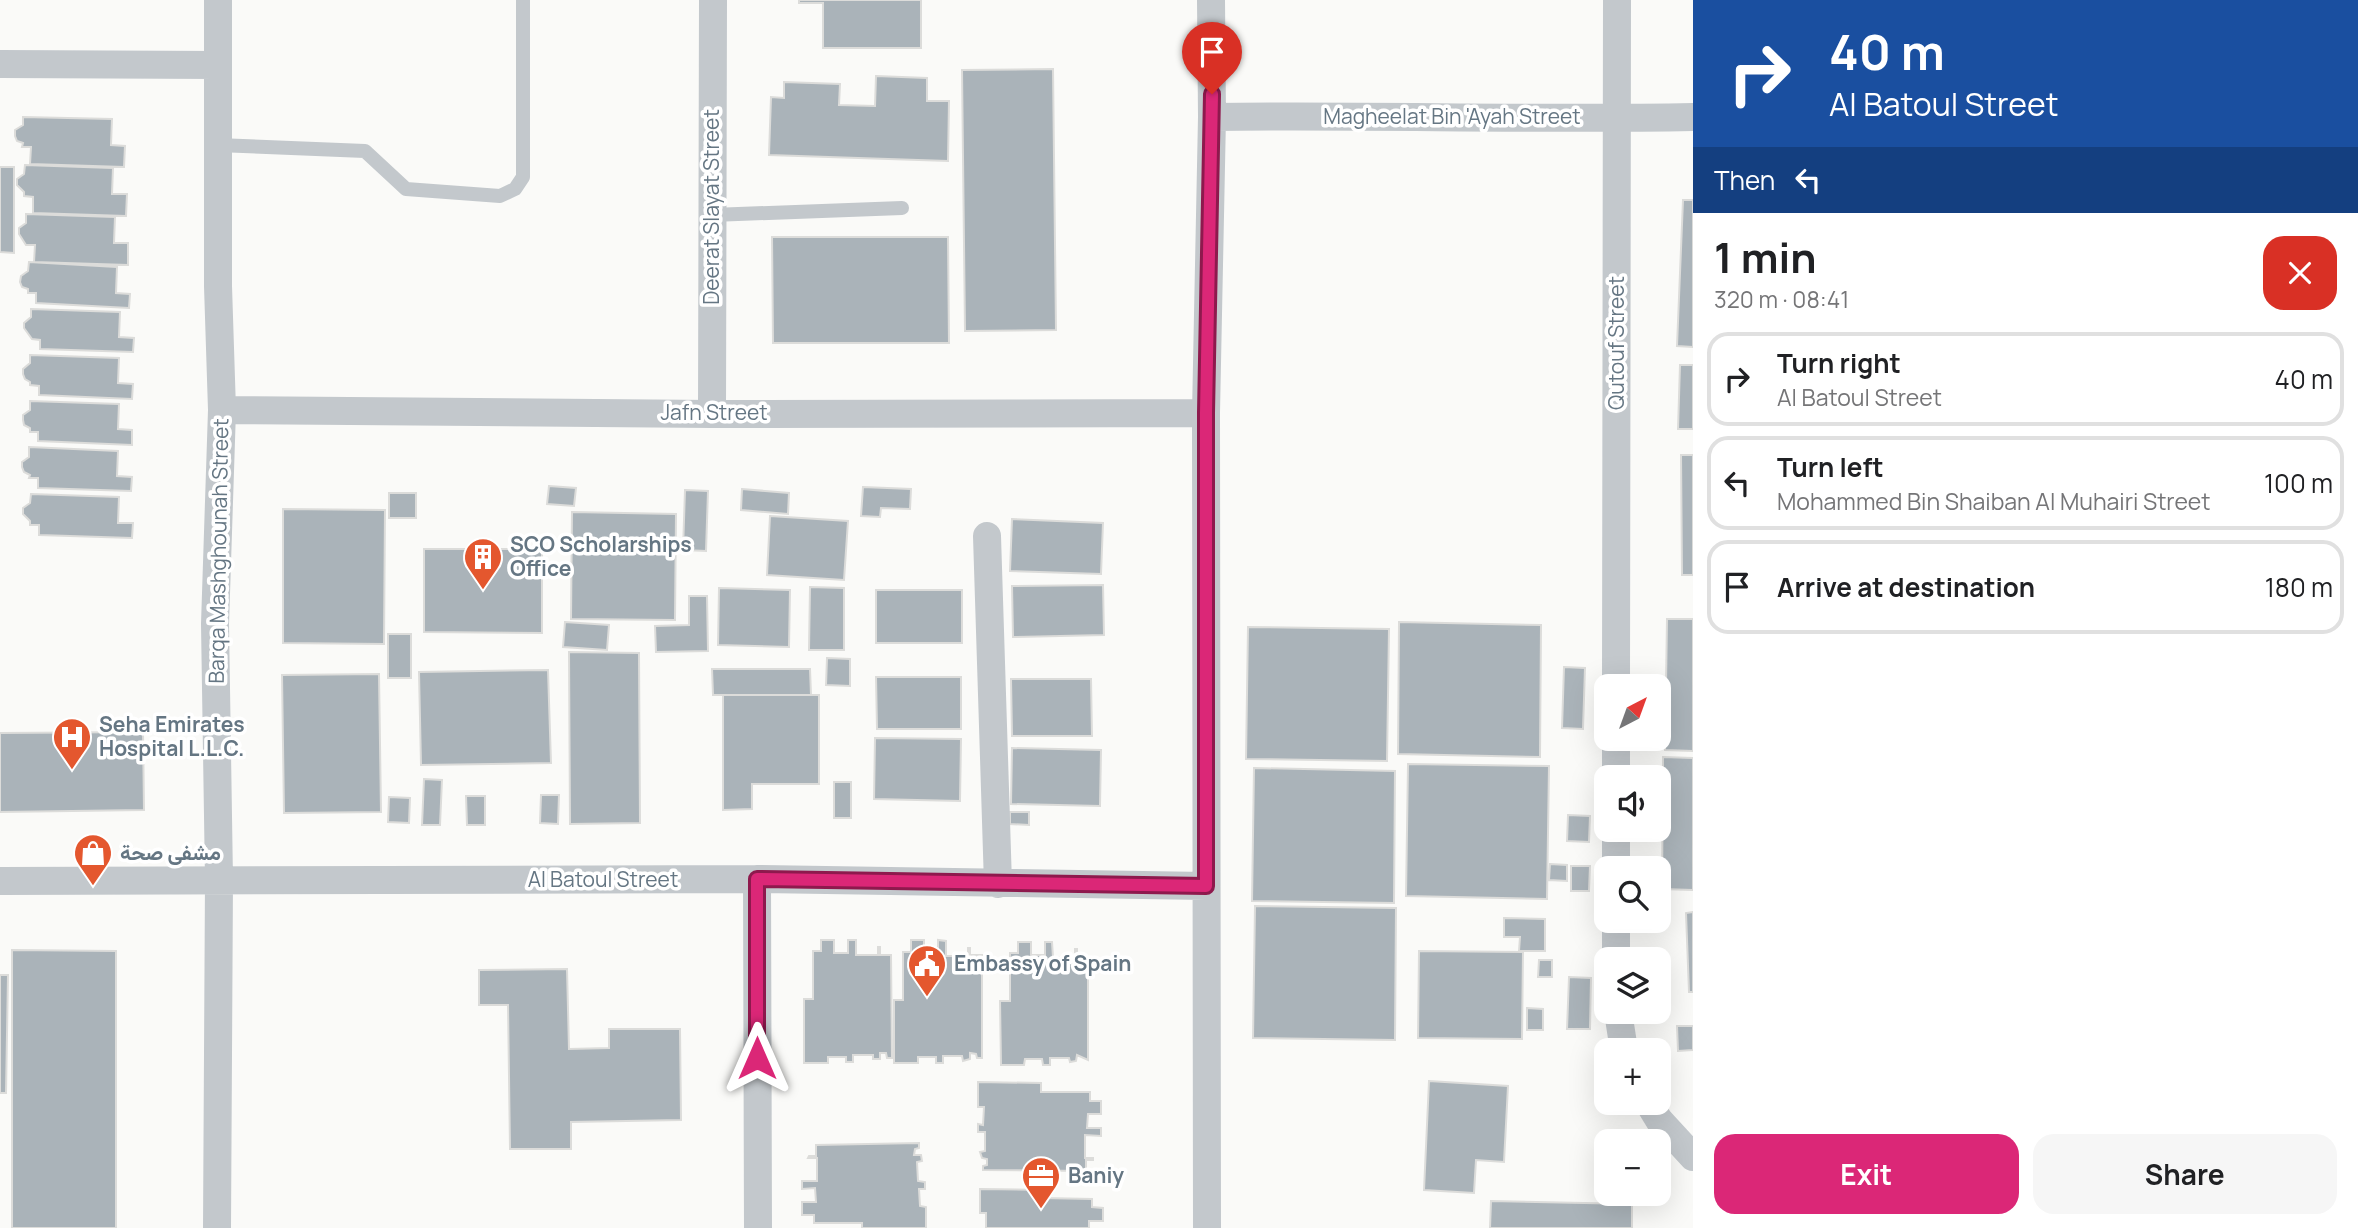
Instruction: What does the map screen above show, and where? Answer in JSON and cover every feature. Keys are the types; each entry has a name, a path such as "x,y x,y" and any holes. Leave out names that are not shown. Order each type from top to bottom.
{"street":[{"name":"Barqa Mashghounah Street","path":"217,1228 219,880 215,624 222,410 218,286 218,0"},
{"name":"Deerat Slayat Street","path":"712,414 713,0"},
{"path":"1207,1228 1206,413 1212,117 1211,0"},
{"name":"Qutouf Street","path":"1616,674 1617,0"},
{"path":"0,64 217,65"},
{"name":"Magheelat Bin 'Ayah Street","path":"1212,117 1693,117"},
{"name":"Jafn Street","path":"222,410 712,414 1206,413"},
{"path":"987,536 999,884"},
{"path":"757,879 758,1228"},
{"name":"Al Batoul Street","path":"0,881 757,879 1206,886"},
{"path":"1656,1115 1693,1157"}],"lane":[{"path":"218,145 365,151 406,189 500,196 515,189 523,177 523,0"},
{"path":"712,215 902,208"}],"building":[{"path":"799,0 921,0 921,48 823,48 823,3 799,3"},
{"path":"1053,69 1056,330 965,331 962,70"},
{"path":"876,76 927,78 927,101 949,101 948,161 769,155 771,97 784,98 784,82 840,84 839,105 875,106"},
{"path":"23,117 112,119 111,145 125,146 124,167 30,164 31,147 22,147 23,143 17,141 15,136 15,130 23,125"},
{"path":"25,165 113,168 112,194 127,194 126,216 33,213 33,197 24,196 24,192 17,185 17,179 24,174"},
{"path":"0,167 14,167 14,253 0,252"},
{"path":"1683,200 1693,200 1693,347 1677,346"},
{"path":"26,214 115,217 114,243 128,243 128,265 34,262 35,245 26,245 19,234 19,228 26,223"},
{"path":"772,237 948,237 949,343 773,343"},
{"path":"29,262 117,267 116,293 130,294 129,308 36,303 36,293 28,293 28,289 22,287 20,282 21,276 28,271"},
{"path":"31,309 120,312 119,337 134,338 133,352 40,349 40,340 32,339 24,328 24,323 31,317"},
{"path":"30,355 119,358 118,383 133,384 132,399 39,395 39,386 30,385 23,374 23,369 30,363"},
{"path":"1680,365 1693,365 1693,429 1678,429"},
{"path":"30,401 119,404 118,429 132,430 132,445 38,441 38,432 30,432 30,428 24,425 23,415 30,410"},
{"path":"29,447 118,451 117,476 132,477 131,491 38,488 38,478 29,478 30,475 24,472 22,467 22,462 29,457"},
{"path":"1681,455 1693,455 1693,575 1682,575"},
{"path":"549,486 576,488 574,506 547,504"},
{"path":"863,487 911,489 910,509 881,508 880,517 861,516"},
{"path":"742,489 789,493 788,514 741,510"},
{"path":"685,490 708,491 706,551 683,550"},
{"path":"389,493 416,493 416,518 389,518"},
{"path":"31,494 119,497 118,523 133,523 132,538 39,535 39,525 30,525 30,521 23,514 23,508 30,503"},
{"path":"283,509 385,510 384,644 283,643"},
{"path":"572,512 676,514 675,620 571,619"},
{"path":"770,516 848,521 844,580 767,575"},
{"path":"1012,519 1103,523 1101,574 1010,571"},
{"name":"SCO Scholarships Office","path":"424,549 542,549 542,633 424,632"},
{"path":"1103,585 1104,635 1013,637 1012,586"},
{"path":"810,587 844,588 844,650 809,650"},
{"path":"719,588 790,590 789,647 718,645"},
{"path":"876,590 962,590 962,643 876,643"},
{"path":"689,596 707,596 708,651 656,652 655,626 689,625"},
{"path":"1667,619 1693,619 1693,751 1671,750 1671,674 1666,674"},
{"path":"565,622 609,625 607,650 563,647"},
{"path":"1399,622 1541,625 1540,757 1398,754"},
{"path":"1248,627 1389,629 1387,761 1246,759"},
{"path":"388,634 411,634 411,678 388,678"},
{"path":"569,652 639,653 640,823 570,824"},
{"path":"827,658 850,659 850,686 826,685"},
{"path":"1564,667 1585,668 1583,729 1562,728"},
{"path":"712,669 810,669 811,695 713,695"},
{"path":"548,670 551,763 421,765 419,672"},
{"path":"379,674 381,812 284,813 282,675"},
{"path":"876,677 961,677 961,729 877,729"},
{"path":"1011,679 1091,679 1092,736 1012,736"},
{"path":"723,695 819,695 819,784 752,784 752,809 723,810"},
{"name":"Seha Emirates Hospital L.L.C.","path":"143,732 144,810 0,812 0,733"},
{"path":"875,738 961,739 960,801 874,799"},
{"path":"1012,748 1101,750 1100,806 1011,804"},
{"path":"1663,757 1693,758 1693,890 1671,889 1671,856 1662,856 1662,842 1671,842 1671,765 1663,765"},
{"path":"1408,764 1549,766 1547,899 1406,896"},
{"path":"1254,768 1395,771 1394,903 1252,901"},
{"path":"424,779 442,780 440,825 422,825"},
{"path":"834,782 851,782 851,818 834,818"},
{"path":"541,795 559,795 558,824 540,823"},
{"path":"466,796 485,796 485,825 467,825"},
{"path":"389,797 410,798 409,823 388,822"},
{"path":"1010,812 1029,812 1029,825 1010,824"},
{"path":"1568,815 1590,816 1589,842 1567,841"},
{"path":"1550,864 1567,865 1567,881 1549,880"},
{"path":"1571,866 1590,866 1589,891 1571,891"},
{"path":"1255,906 1396,908 1395,1040 1253,1038"},
{"path":"1693,912 1693,992 1689,992 1686,913"},
{"path":"1504,918 1545,919 1545,951 1519,951 1520,937 1504,937"},
{"path":"821,940 834,940 834,953 848,953 848,940 856,940 856,955 878,955 880,947 880,955 891,955 892,1058 887,1058 886,1053 880,1053 880,1059 873,1059 873,1055 853,1055 853,1062 846,1062 846,1057 828,1057 828,1063 804,1063 804,999 813,999 813,951 821,951"},
{"path":"911,940 924,940 924,954 938,954 938,940 946,941 946,956 968,956 968,948 970,955 982,955 982,1058 970,1053 970,1059 963,1061 962,1056 943,1056 943,1063 936,1063 936,1057 918,1057 918,1063 894,1063 894,1000 903,1000 903,952 911,952"},
{"path":"1018,942 1031,942 1031,955 1045,955 1045,942 1052,942 1053,957 1075,958 1077,949 1077,957 1088,957 1088,1060 1077,1055 1076,1061 1070,1062 1069,1058 1050,1058 1050,1065 1043,1065 1042,1059 1025,1059 1024,1065 1001,1065 1000,1001 1010,1001 1010,953 1018,953"},
{"path":"12,950 116,951 116,1228 12,1228"},
{"path":"1419,951 1523,952 1522,1039 1418,1038"},
{"path":"1539,960 1552,960 1552,977 1538,977"},
{"path":"567,969 569,1049 609,1048 609,1029 680,1029 681,1120 571,1122 571,1149 510,1149 508,1005 479,1005 479,970"},
{"path":"0,975 8,975 6,1093 0,1093"},
{"path":"1569,977 1591,978 1590,1029 1567,1029"},
{"path":"1527,1008 1543,1009 1543,1030 1527,1030"},
{"path":"1677,1026 1693,1026 1693,1050 1678,1051"},
{"path":"1429,1081 1508,1086 1504,1162 1476,1160 1474,1193 1424,1190"},
{"path":"978,1082 1041,1083 1041,1092 1090,1092 1090,1101 1101,1101 1101,1114 1088,1114 1087,1128 1101,1128 1101,1136 1085,1135 1085,1158 1093,1158 1086,1160 1086,1171 983,1170 987,1159 982,1158 980,1152 985,1151 985,1132 978,1132 978,1124 983,1125 984,1107 978,1107"},
{"path":"919,1143 914,1155 921,1155 922,1161 917,1162 918,1181 925,1182 925,1189 919,1189 920,1206 926,1207 926,1228 862,1228 862,1223 814,1223 814,1215 802,1215 802,1202 816,1202 815,1188 802,1189 802,1181 817,1181 817,1158 808,1158 816,1156 816,1145"},
{"name":"Baniy","path":"980,1189 1044,1190 1043,1198 1092,1199 1092,1207 1103,1208 1103,1221 1089,1221 1089,1228 986,1228 986,1213 980,1213"},
{"path":"1491,1201 1632,1206 1632,1228 1490,1228"}],"place":[{"name":"SCO Scholarships Office","path":"483,591"},
{"name":"Seha Emirates Hospital L.L.C.","path":"72,771"},
{"name":"مشفى صحة","path":"93,887"},
{"name":"Embassy of Spain","path":"927,998"},
{"name":"Baniy","path":"1041,1210"}],"route":[{"path":"757,1058 757,879 1206,886 1206,413 1212,94"}]}
